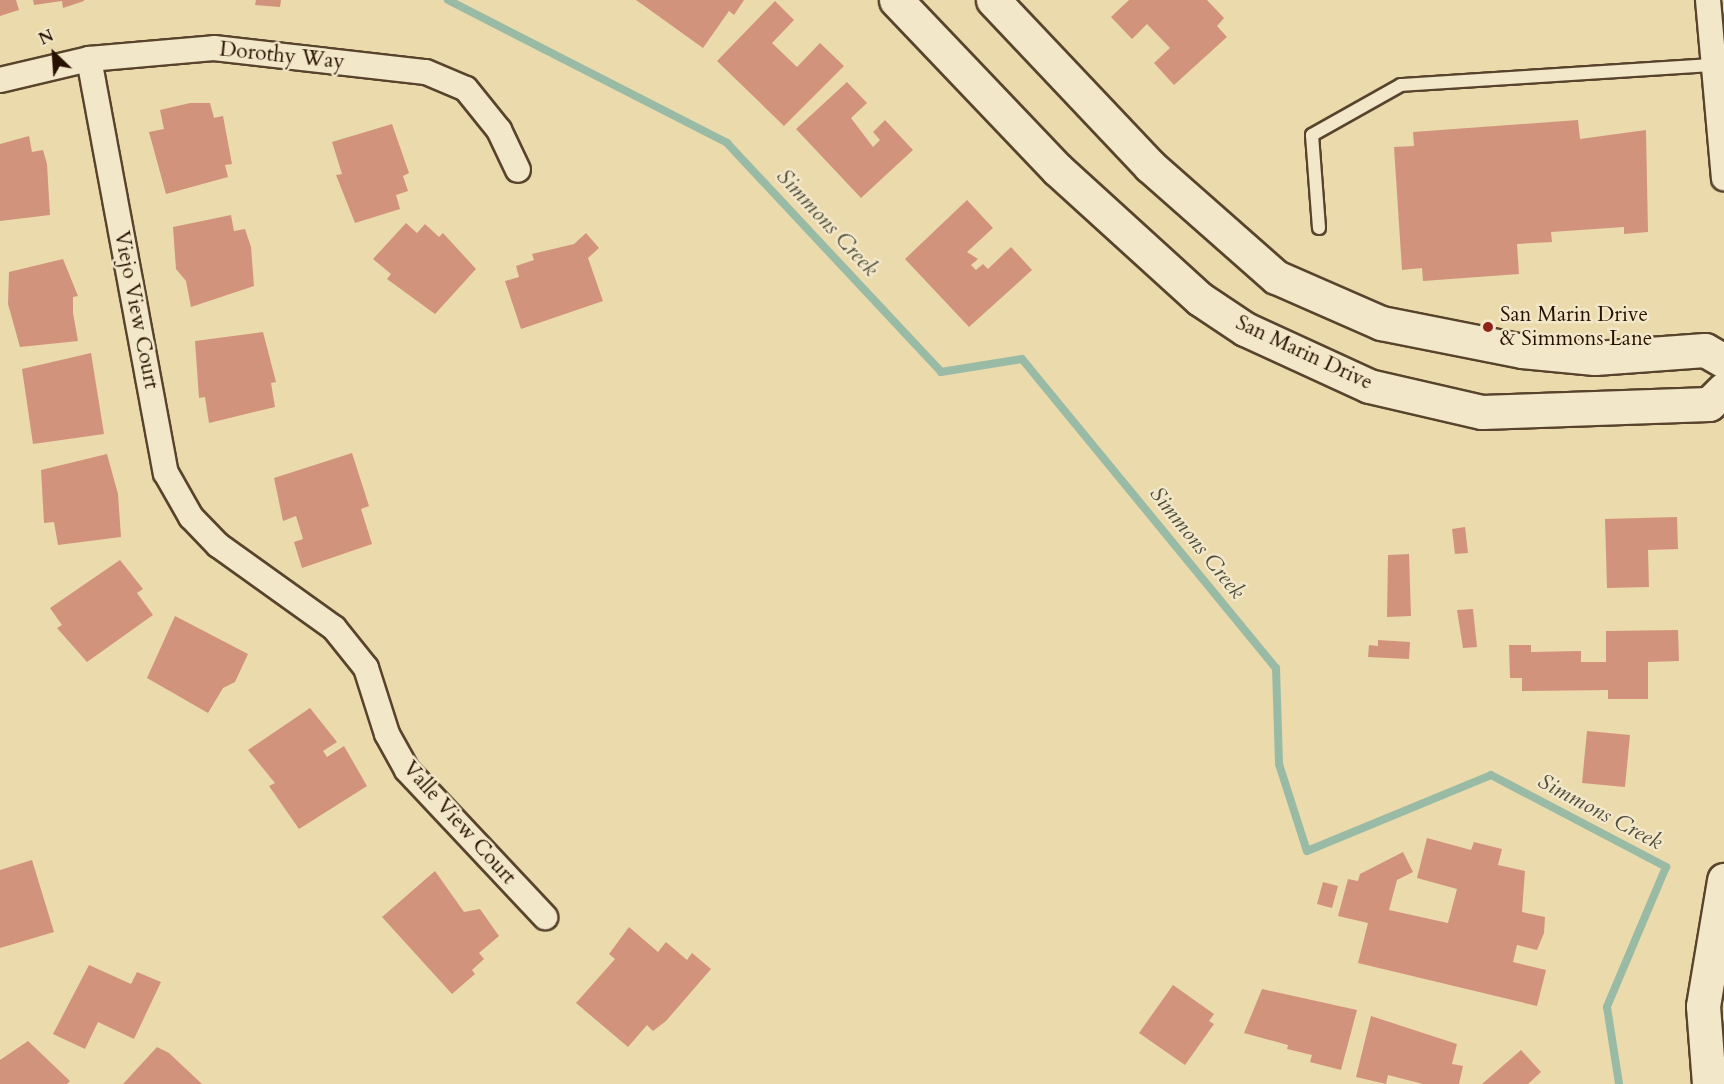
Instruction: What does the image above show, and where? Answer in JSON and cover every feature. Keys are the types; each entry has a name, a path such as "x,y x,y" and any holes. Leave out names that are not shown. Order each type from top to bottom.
{"main road":[{"name":"San Marin Drive","path":"896,0 1057,169 1200,299 1245,329 1369,386 1482,412 1708,404 1724,389"},
{"path":"993,0 1150,166 1276,277 1381,323 1522,351 1595,358 1705,350 1724,362"},
{"path":"1709,1084 1703,1006 1724,880"}],"street":[{"path":"1713,13 1713,65 1724,178"},
{"name":"Dorothy Way","path":"0,80 89,59 214,48 426,72 466,89 499,130 518,170"},
{"name":"Viejo View Court","path":"89,59 166,473 191,517 218,545"},
{"name":"Valle View Court","path":"218,545 334,628 366,668 387,734 407,770 545,917"}],"lane":[{"path":"1318,228 1312,135 1401,85 1713,65"}],"building":[{"path":"0,0 16,0 19,10 0,16"},
{"path":"33,0 84,1 63,8 62,1 34,5"},
{"path":"256,0 281,0 280,7 255,5"},
{"path":"636,0 744,0 734,15 729,11 703,48"},
{"path":"1129,0 1207,0 1224,18 1217,26 1227,37 1174,85 1154,63 1170,48 1147,24 1132,39 1111,17"},
{"path":"775,1 794,20 772,43 797,67 820,43 844,66 784,126 717,61"},
{"path":"847,82 867,103 851,118 873,147 880,140 873,132 885,120 913,150 861,198 796,129"},
{"path":"190,103 210,103 214,118 223,116 232,164 225,165 228,177 166,194 149,132 164,129 160,110"},
{"path":"1578,120 1580,139 1646,130 1648,232 1624,234 1624,227 1551,232 1552,242 1517,244 1519,274 1423,281 1422,268 1402,270 1394,147 1414,146 1413,132"},
{"path":"392,124 409,173 403,176 408,191 396,195 400,209 355,223 336,175 342,174 332,142"},
{"path":"29,136 32,152 43,150 47,164 50,215 0,221 0,144"},
{"path":"967,200 993,228 967,252 978,259 971,265 976,270 983,264 988,269 1011,247 1032,270 969,327 905,259"},
{"path":"231,215 234,231 245,229 251,247 254,286 191,307 186,281 176,269 173,227"},
{"path":"406,223 417,233 425,224 439,237 443,233 476,269 435,314 387,279 391,274 373,259"},
{"path":"586,233 599,248 588,258 603,301 521,329 505,281 519,277 516,266 534,260 532,254 574,244"},
{"path":"63,259 78,296 73,297 73,313 78,341 20,347 8,304 9,272"},
{"path":"263,332 276,382 271,383 275,407 209,423 205,397 199,398 195,341"},
{"path":"91,353 104,434 33,444 22,369"},
{"path":"352,453 369,506 361,509 372,544 302,568 294,542 303,539 296,516 283,521 274,478"},
{"path":"107,454 118,494 121,537 58,545 54,522 44,523 41,470"},
{"path":"1677,517 1678,549 1648,550 1649,587 1607,588 1605,519"},
{"path":"1465,527 1468,553 1455,554 1452,529"},
{"path":"1409,554 1411,616 1387,617 1388,555"},
{"path":"120,560 143,589 137,593 153,615 87,662 57,628 62,625 50,608"},
{"path":"1473,609 1477,647 1463,648 1457,610"},
{"path":"175,616 248,654 235,682 223,688 208,713 147,678"},
{"path":"1678,630 1679,661 1648,662 1648,699 1608,699 1608,690 1522,691 1522,678 1510,678 1509,645 1531,645 1531,652 1581,651 1581,662 1606,662 1606,631"},
{"path":"1378,640 1410,642 1409,659 1368,657 1369,645 1378,646"},
{"path":"310,708 337,742 323,751 327,757 344,746 367,786 299,829 269,786 275,783 248,750"},
{"path":"1587,731 1630,735 1625,787 1582,783"},
{"path":"1427,838 1471,850 1474,842 1502,849 1498,865 1525,871 1522,912 1545,917 1544,933 1537,950 1517,945 1513,962 1546,970 1537,1006 1358,963 1368,923 1338,916 1348,879 1358,881 1360,874 1403,852 1413,872 1397,880 1389,910 1448,923 1457,889 1417,878"},
{"path":"32,860 54,932 0,948 0,870"},
{"path":"435,871 464,912 480,909 499,936 479,953 484,959 472,970 475,974 452,994 382,917"},
{"path":"1323,882 1338,886 1332,908 1317,904"},
{"path":"629,927 658,952 666,942 687,960 692,953 711,969 666,1021 653,1031 647,1025 628,1047 576,1003 615,959 609,954"},
{"path":"89,965 131,984 137,972 161,982 134,1039 98,1022 85,1049 53,1034"},
{"path":"1173,985 1214,1014 1209,1021 1214,1024 1185,1065 1139,1033"},
{"path":"1262,989 1357,1010 1341,1070 1310,1062 1312,1055 1287,1049 1288,1045 1244,1033"},
{"path":"1371,1016 1457,1044 1452,1064 1463,1066 1459,1084 1423,1084 1388,1075 1386,1084 1356,1077"},
{"path":"28,1041 70,1081 67,1084 0,1084 0,1060"},
{"path":"157,1047 169,1053 202,1084 123,1084"},
{"path":"1521,1050 1541,1072 1528,1084 1482,1084"}],"waterway":[{"name":"Simmons Creek","path":"448,0 727,143 941,372 1022,359 1276,668 1279,764 1307,851 1491,775 1666,867 1607,1007 1619,1084"}],"place":[{"name":"San Marin Drive & Simmons Lane","path":"1488,327"}]}
